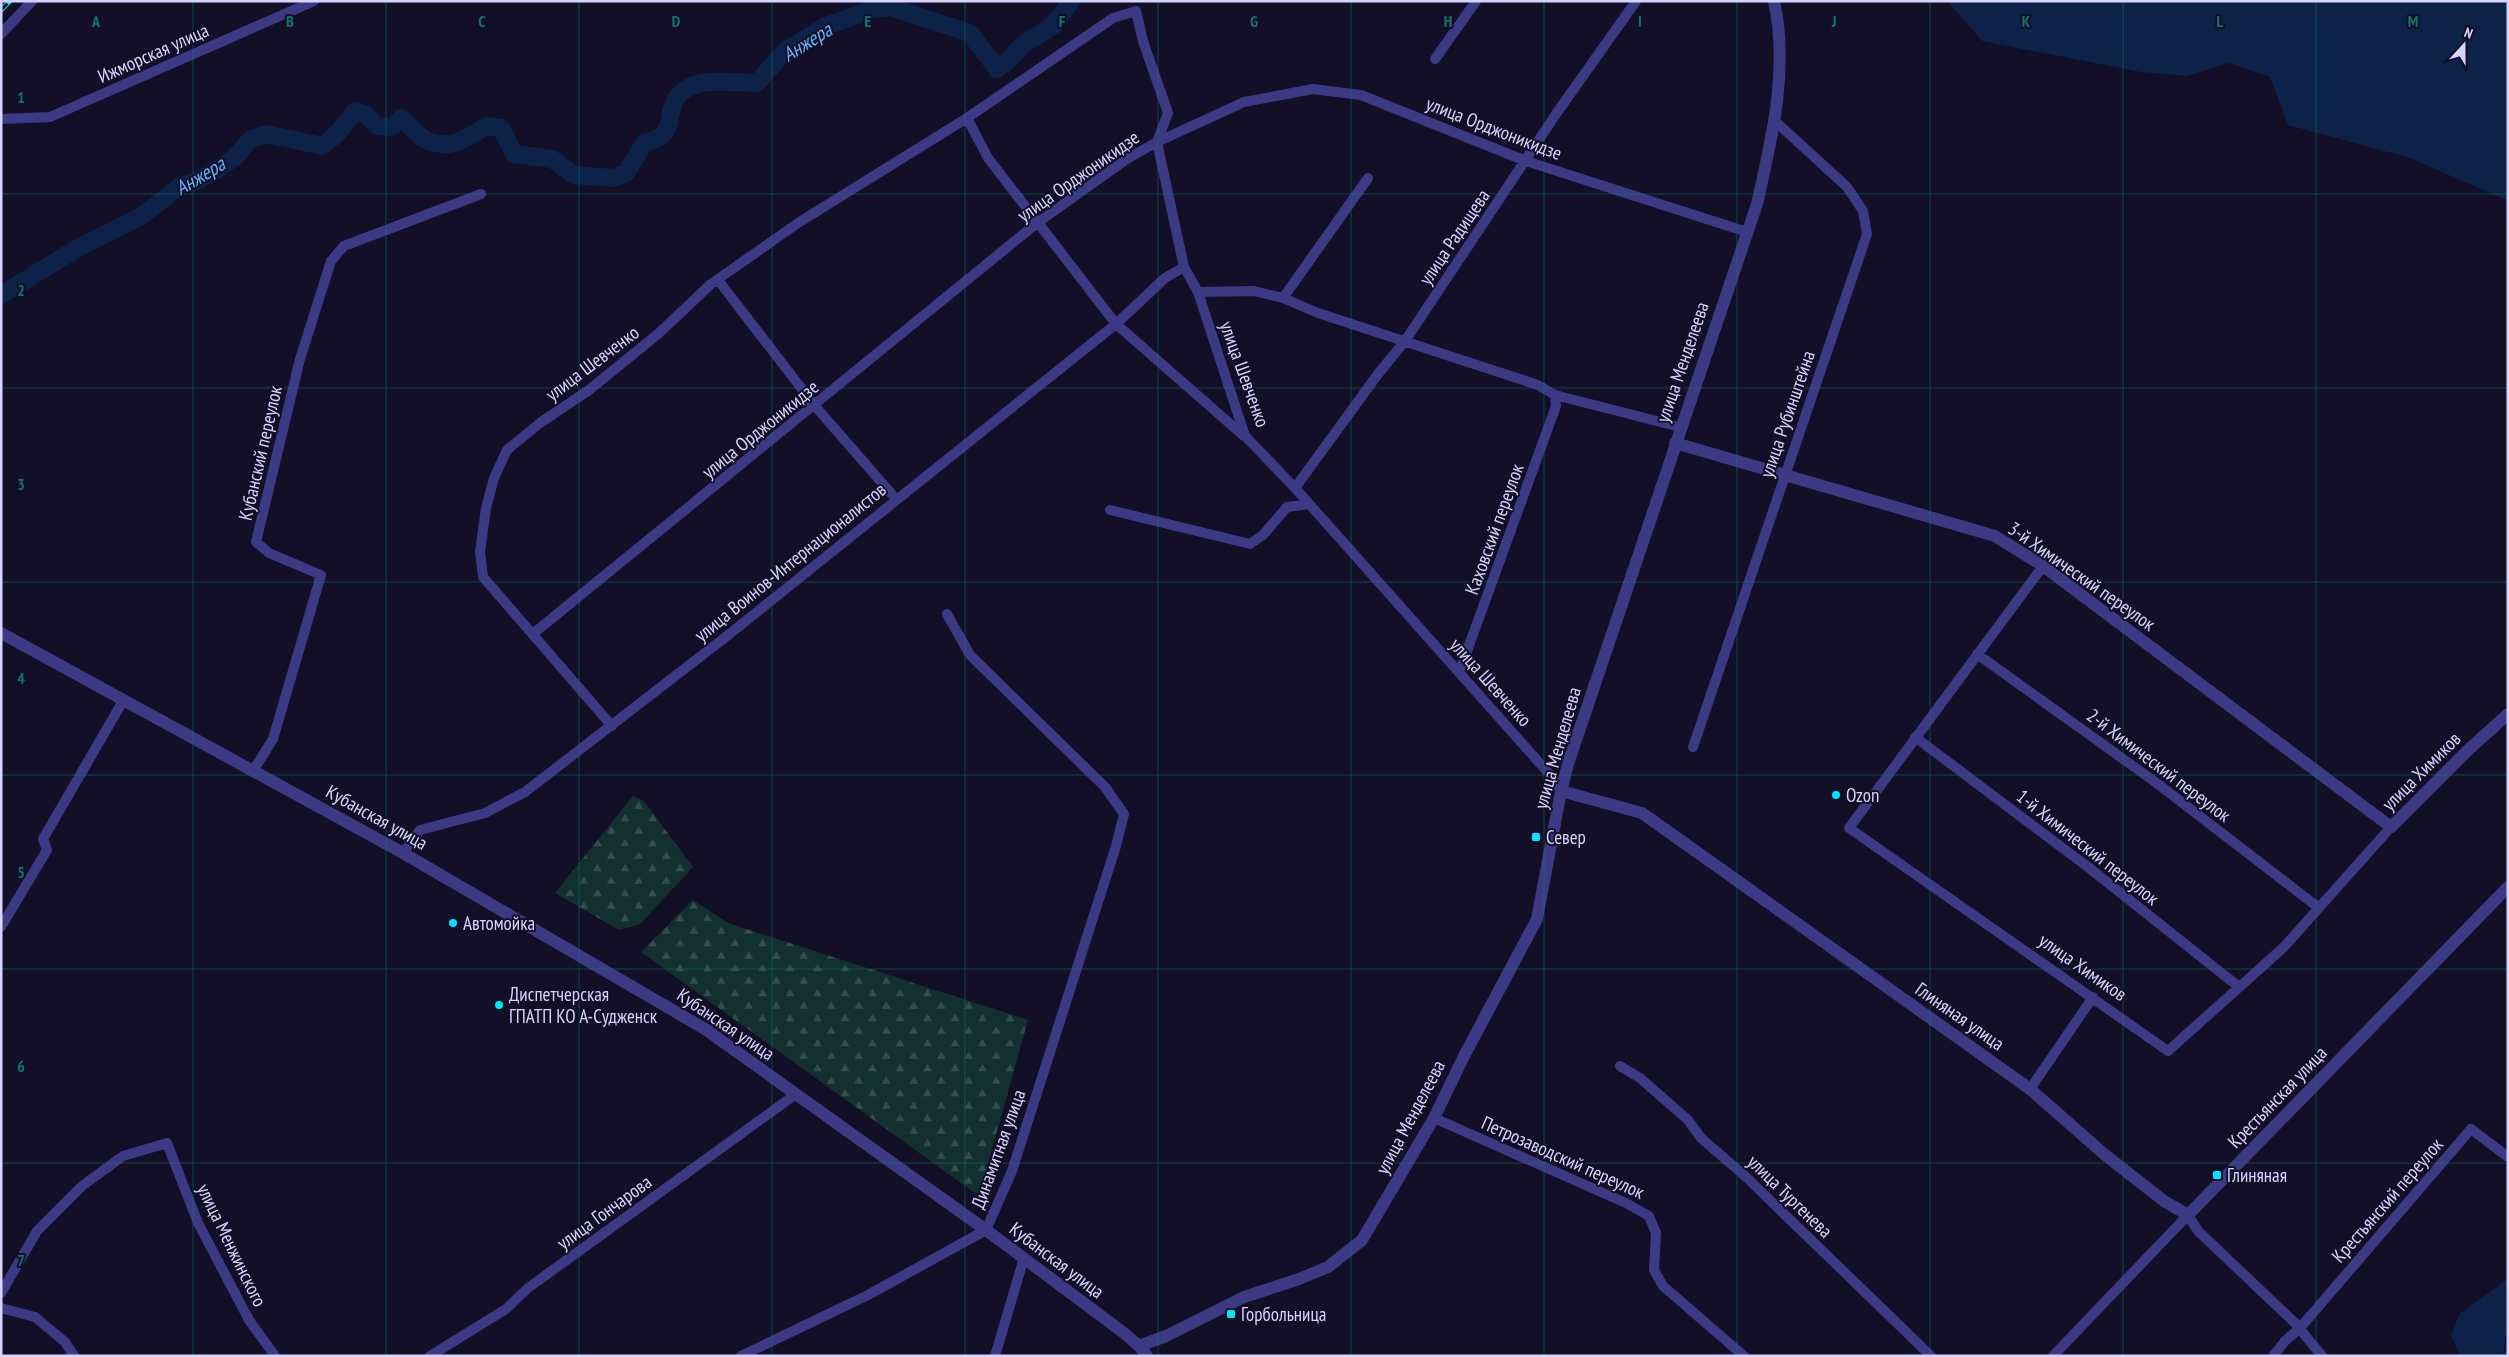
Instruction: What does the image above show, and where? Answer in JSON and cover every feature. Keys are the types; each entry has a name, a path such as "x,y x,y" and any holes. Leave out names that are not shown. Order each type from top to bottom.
{"street":[{"path":"1,34 32,1"},
{"name":"Ижморская улица","path":"1,119 50,117 314,1"},
{"path":"1435,59 1476,1"},
{"name":"улица Радищева","path":"1294,488 1378,374 1405,341 1556,114 1636,1"},
{"name":"улица Менделеева","path":"1143,1351 1166,1336 1244,1296 1299,1279 1328,1267 1362,1240 1434,1118 1464,1056 1537,919 1561,791 1680,428 1757,204 1776,122 1780,28 1774,1"},
{"name":"улица Шевченко","path":"612,726 483,577 480,552 486,508 494,478 507,450 540,423 597,384 658,334 718,280 848,190 967,118 1112,18 1136,11 1143,41 1168,112 1157,142 1184,267 1198,292 1245,436 1309,504 1552,777 1561,791"},
{"name":"улица Орджоникидзе","path":"534,634 1037,224 1127,160 1157,142 1244,102 1313,89 1361,95 1526,161 1747,232"},
{"path":"967,118 988,158 1116,324 1245,436"},
{"name":"улица Рубинштейна","path":"1693,747 1867,234 1863,211 1847,187 1776,122"},
{"path":"1283,298 1368,178"},
{"name":"Кубанский переулок","path":"253,770 273,739 321,575 269,553 256,542 300,359 332,261 344,246 481,194"},
{"name":"улица Воинов-Интернационалистов","path":"403,853 420,830 485,813 525,792 612,726 1116,324 1165,278 1184,267"},
{"path":"718,280 815,406 896,499"},
{"path":"1198,292 1254,291 1283,298 1318,313 1538,385 1555,395 1680,428"},
{"name":"Каховский переулок","path":"1459,673 1553,415 1556,406 1555,395"},
{"name":"3-й Химический переулок","path":"1675,443 1995,536 2043,566 2391,827"},
{"path":"1110,510 1250,544 1263,535 1287,507 1309,504"},
{"name":"улица Химиков","path":"2043,566 1849,828 2168,1051 2284,947 2391,827 2466,752 2508,714"},
{"name":"Динамитная улица","path":"742,1355 868,1295 986,1230 1012,1171 1116,846 1124,814 1105,786 970,655 946,614"},
{"name":"Кубанская улица","path":"1,633 403,853 705,1029 986,1230 1143,1351"},
{"name":"2-й Химический переулок","path":"1977,654 2158,784 2319,908"},
{"path":"1,927 47,850 42,839 123,701"},
{"name":"1-й Химический переулок","path":"1915,737 2088,867 2239,987"},
{"name":"Глиняная улица","path":"1561,791 1642,813 2030,1089 2112,1160 2164,1201 2188,1215 2198,1231 2300,1328 2322,1356"},
{"name":"Крестьянская улица","path":"2053,1356 2508,887"},
{"path":"2030,1089 2093,997"},
{"name":"улица Тургенева","path":"1620,1066 1640,1078 1688,1120 1701,1138 1745,1176 1931,1356"},
{"name":"улица Гончарова","path":"430,1356 506,1309 528,1288 796,1094"},
{"name":"Петрозаводский переулок","path":"1434,1118 1626,1203 1649,1216 1656,1233 1654,1270 1663,1286 1744,1356"},
{"name":"Крестьянский переулок","path":"2300,1328 2471,1129 2508,1157"},
{"name":"улица Менжинского","path":"1,1294 37,1231 82,1186 123,1156 167,1143 202,1232 249,1320 275,1356"},
{"path":"996,1356 1024,1258"},
{"path":"1,1308 35,1318 65,1342 74,1356"},
{"path":"2273,1356 2285,1341 2300,1328"}],"green space":[{"path":"633,796 644,801 693,867 640,924 619,930 555,893"},
{"path":"693,900 728,923 1028,1020 979,1196 641,952"}],"water":[{"path":"1947,1 2508,1 2508,201 2410,158 2288,125 2270,77 2229,63 2187,76 2141,72 1982,41"},
{"path":"2508,1279 2508,1333 2505,1336 2504,1353 2508,1351 2508,1356 2460,1356 2451,1335 2460,1313"}],"waterway":[{"name":"Анжера","path":"1,295 76,249 140,217 180,186 199,180 221,167 235,157 250,140 266,134 322,146 337,134 355,111 365,114 377,126 392,127 401,118 424,139 442,144 457,142 486,126 501,128 514,154 552,159 574,175 613,178 626,173 645,142 657,139 664,133 668,126 674,102 680,94 697,84 723,82 757,83 785,51 826,26 874,9 890,7 970,33 997,69 1009,60 1022,45 1054,25 1071,1"}],"railway":[{"path":"1,10 10,1"}],"place":[{"name":"Ozon","path":"1836,795"},
{"name":"Север","path":"1536,837"},
{"name":"Автомойка","path":"453,923"},
{"name":"Диспетчерская ГПАТП КО А-Судженск","path":"499,1005"},
{"name":"Глиняная","path":"2217,1175"},
{"name":"Горбольница","path":"1231,1314"}]}
